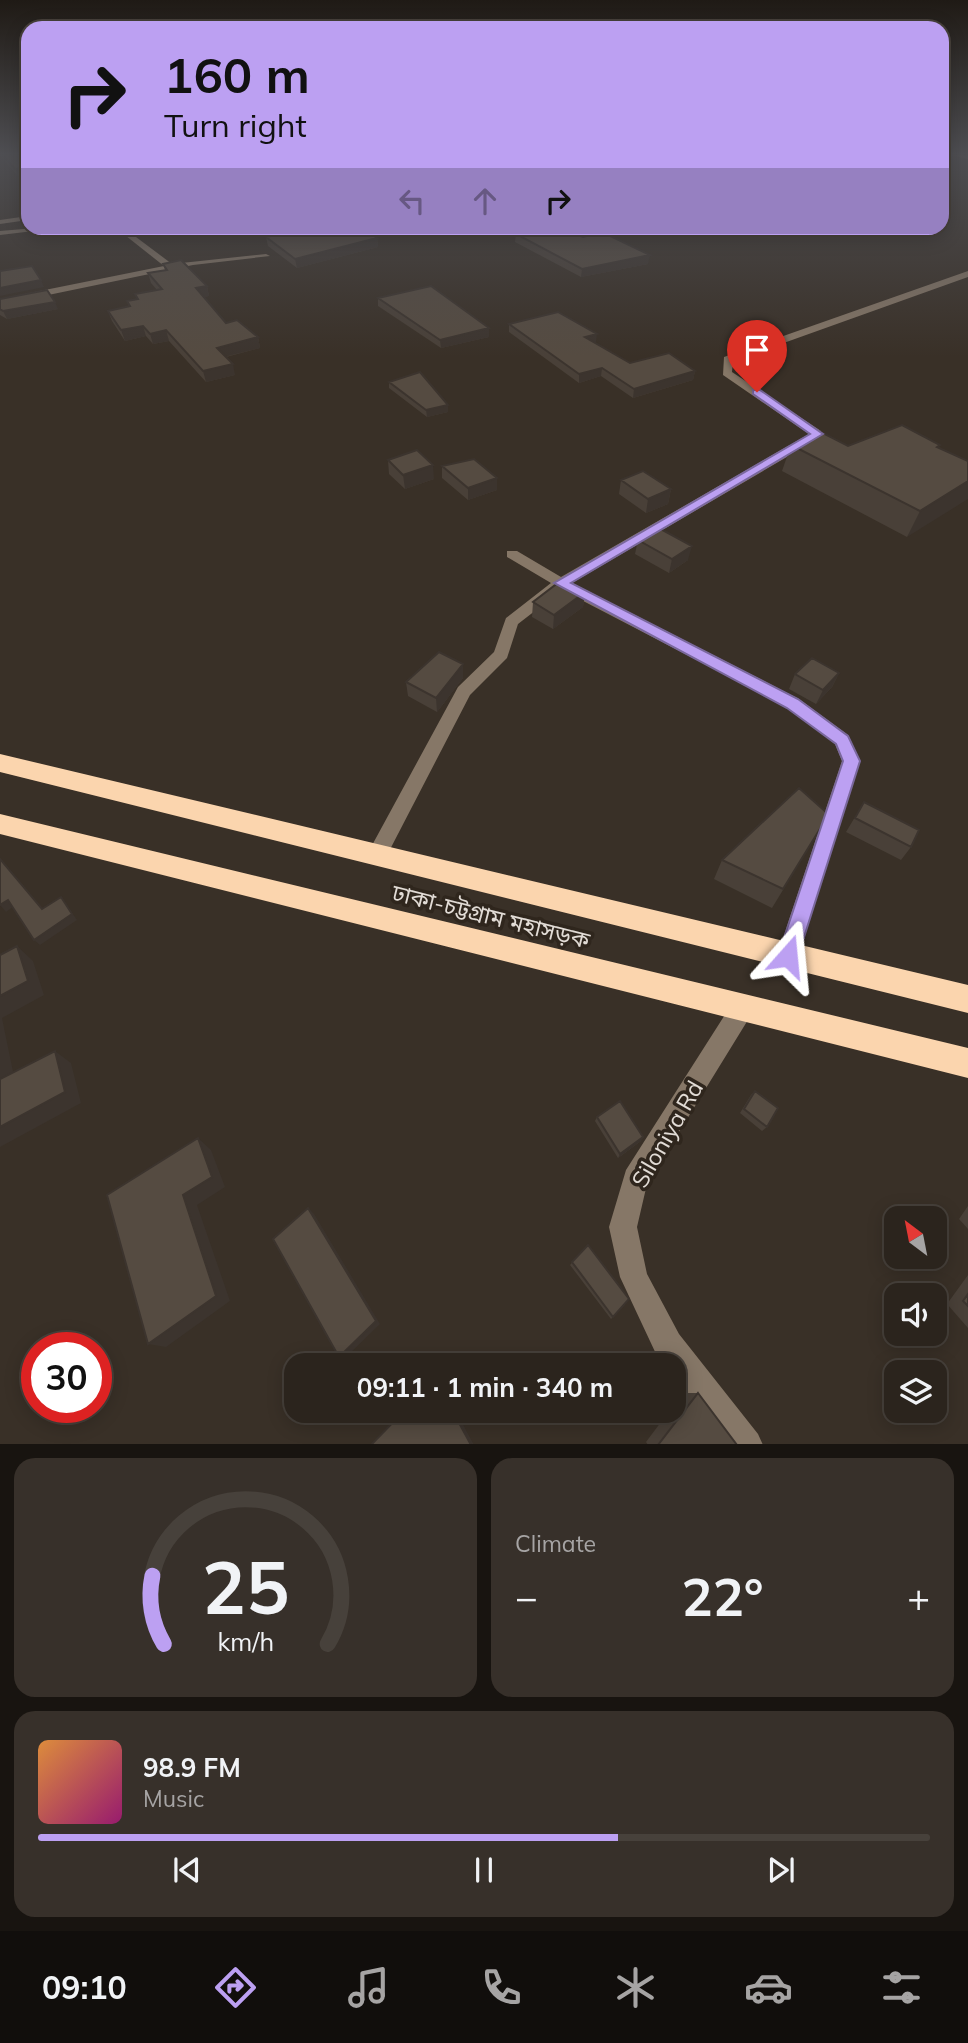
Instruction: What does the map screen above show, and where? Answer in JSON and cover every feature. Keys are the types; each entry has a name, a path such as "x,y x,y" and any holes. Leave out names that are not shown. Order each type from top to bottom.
{"highway":[{"name":"ঢাকা-চট্টগ্রাম মহাসড়ক","path":"0,763 968,999"},
{"name":"ঢাকা-চট্টগ্রাম মহাসড়ক","path":"0,824 968,1063"}],"street":[{"path":"0,233 21,231"},
{"path":"129,235 171,267"},
{"path":"0,302 193,262 266,256"},
{"path":"377,855 464,691 501,654 511,622 561,583 817,434 727,373 728,359 968,274"},
{"path":"512,554 561,583 793,704 842,740 852,761 788,956"},
{"name":"Siloniya Rd","path":"743,1007 635,1179 623,1227 634,1277 668,1345 747,1444"}],"building":[{"path":"372,235 377,238 295,259 266,237"},
{"path":"518,235 608,235 650,255 582,269"},
{"path":"181,260 207,286 196,288 226,323 237,320 258,337 217,348 233,364 203,371 166,330 150,334 143,326 121,330 108,311 130,306 127,301 138,299 135,294 162,289 148,273 167,270 163,264"},
{"path":"32,266 41,280 0,288 0,271"},
{"path":"431,286 489,328 440,340 378,298"},
{"path":"47,290 55,302 3,311 0,309 0,299"},
{"path":"558,312 597,334 585,337 630,363 669,353 695,371 634,389 602,368 579,374 509,324"},
{"path":"420,372 448,405 426,410 389,382"},
{"path":"902,425 940,445 937,447 968,461 968,481 920,511 791,445 819,431 848,446"},
{"path":"417,450 433,465 403,475 388,460"},
{"path":"474,459 497,478 468,488 442,466"},
{"path":"643,471 671,489 648,499 621,480"},
{"path":"657,527 692,546 672,559 638,540"},
{"path":"563,579 585,592 554,615 533,602"},
{"path":"439,652 463,664 436,698 406,682"},
{"path":"812,658 839,673 823,690 795,674"},
{"path":"799,788 827,813 783,889 722,860"},
{"path":"864,802 919,830 911,847 855,818"},
{"path":"0,859 42,909 61,897 72,914 34,940 8,900 0,905"},
{"path":"17,946 28,981 0,996 0,955"},
{"path":"55,1051 65,1092 0,1127 0,1079"},
{"path":"755,1091 778,1108 767,1127 744,1109"},
{"path":"620,1101 643,1137 620,1154 597,1117"},
{"path":"198,1138 212,1177 183,1195 216,1296 148,1344 107,1195"},
{"path":"308,1208 376,1321 343,1353 337,1353 273,1239"},
{"path":"588,1245 629,1299 613,1317 572,1262"},
{"path":"698,1393 736,1444 659,1444 675,1423 686,1423 686,1409"},
{"path":"392,1423 459,1423 470,1444 372,1444"}],"route":[{"path":"757,392 817,434 561,583 793,704 842,740 852,761 788,956"}]}
